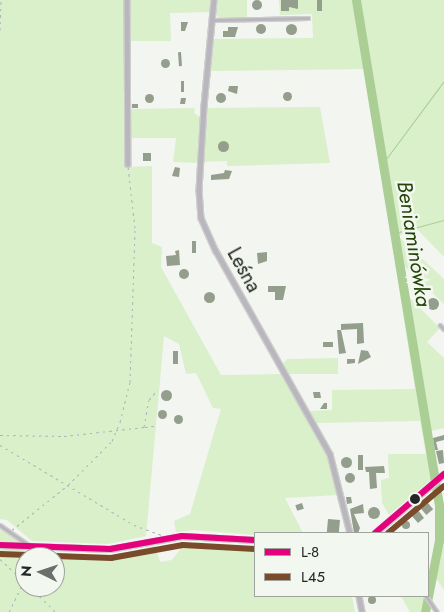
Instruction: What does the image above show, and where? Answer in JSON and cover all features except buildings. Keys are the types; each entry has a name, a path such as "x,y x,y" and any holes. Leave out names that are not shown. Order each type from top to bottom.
{"street":[{"path":"127,0 128,164"},
{"name":"Leśna","path":"214,0 204,106 199,190 201,218 216,251 330,454 350,532"},
{"path":"378,532 442,476"},
{"path":"0,545 110,550 169,538 197,535 254,540"},
{"path":"359,597 362,612"}],"lane":[{"path":"213,20 308,18"},
{"path":"440,325 444,329"},
{"path":"0,525 31,546"},
{"path":"427,597 437,612"}],"path":[{"path":"0,30 1,0"},
{"path":"10,532 68,485 112,441 117,430 130,382 134,228 128,164"},
{"path":"144,427 149,400 157,390"},
{"path":"0,435 64,436 154,426"},
{"path":"0,445 134,525 169,538"},
{"path":"0,559 15,572"},
{"path":"9,612 17,597"},
{"path":"40,597 56,612"}],"green space":[{"path":"0,0 125,0 125,167 152,166 152,243 162,247 161,267 221,375 282,374 327,454 338,495 285,498 302,532 254,532 254,535 193,530 176,532 174,521 190,514 221,409 213,408 196,373 186,374 179,344 164,336 146,536 108,544 32,541 7,520 0,519"},
{"path":"128,0 212,0 211,12 170,13 171,41 129,41"},
{"path":"217,0 247,0 247,17 217,17"},
{"path":"279,0 444,0 444,257 417,229 398,236 444,279 444,304 404,266 410,298 440,328 427,342 444,358 444,428 431,431 438,474 389,515 382,503 381,480 389,478 388,454 426,454 420,421 316,423 310,411 332,410 332,390 415,389 364,69 209,71 212,39 313,38 312,14 280,15"},
{"path":"320,107 330,163 227,166 227,161 203,162 206,108"},
{"path":"195,108 194,113 201,118 198,163 173,162 176,138 130,138 129,109"},
{"path":"338,358 338,374 288,374 283,364 287,359"},
{"path":"444,524 444,590 436,578"},
{"path":"0,528 2,529 24,544 0,542"},
{"path":"196,542 254,547 254,597 352,597 355,612 0,612 0,547 15,548 15,597 65,597 65,553 105,557 155,546 160,562 172,560 181,548"},
{"path":"402,597 424,597 421,612 410,612"}],"waterway":[{"name":"Beniaminówka","path":"356,0 439,505 439,540 429,591"},
{"path":"383,163 444,81"},
{"path":"395,233 444,220"},
{"name":"Beniaminówka","path":"425,612 428,597"}],"transit line":[{"name":"L-8","path":"376,532 444,474"},
{"name":"L45","path":"389,532 444,486"},
{"name":"L-8","path":"0,545 110,549 182,536 254,540"},
{"name":"L45","path":"0,554 111,558 183,545 254,549"}]}
